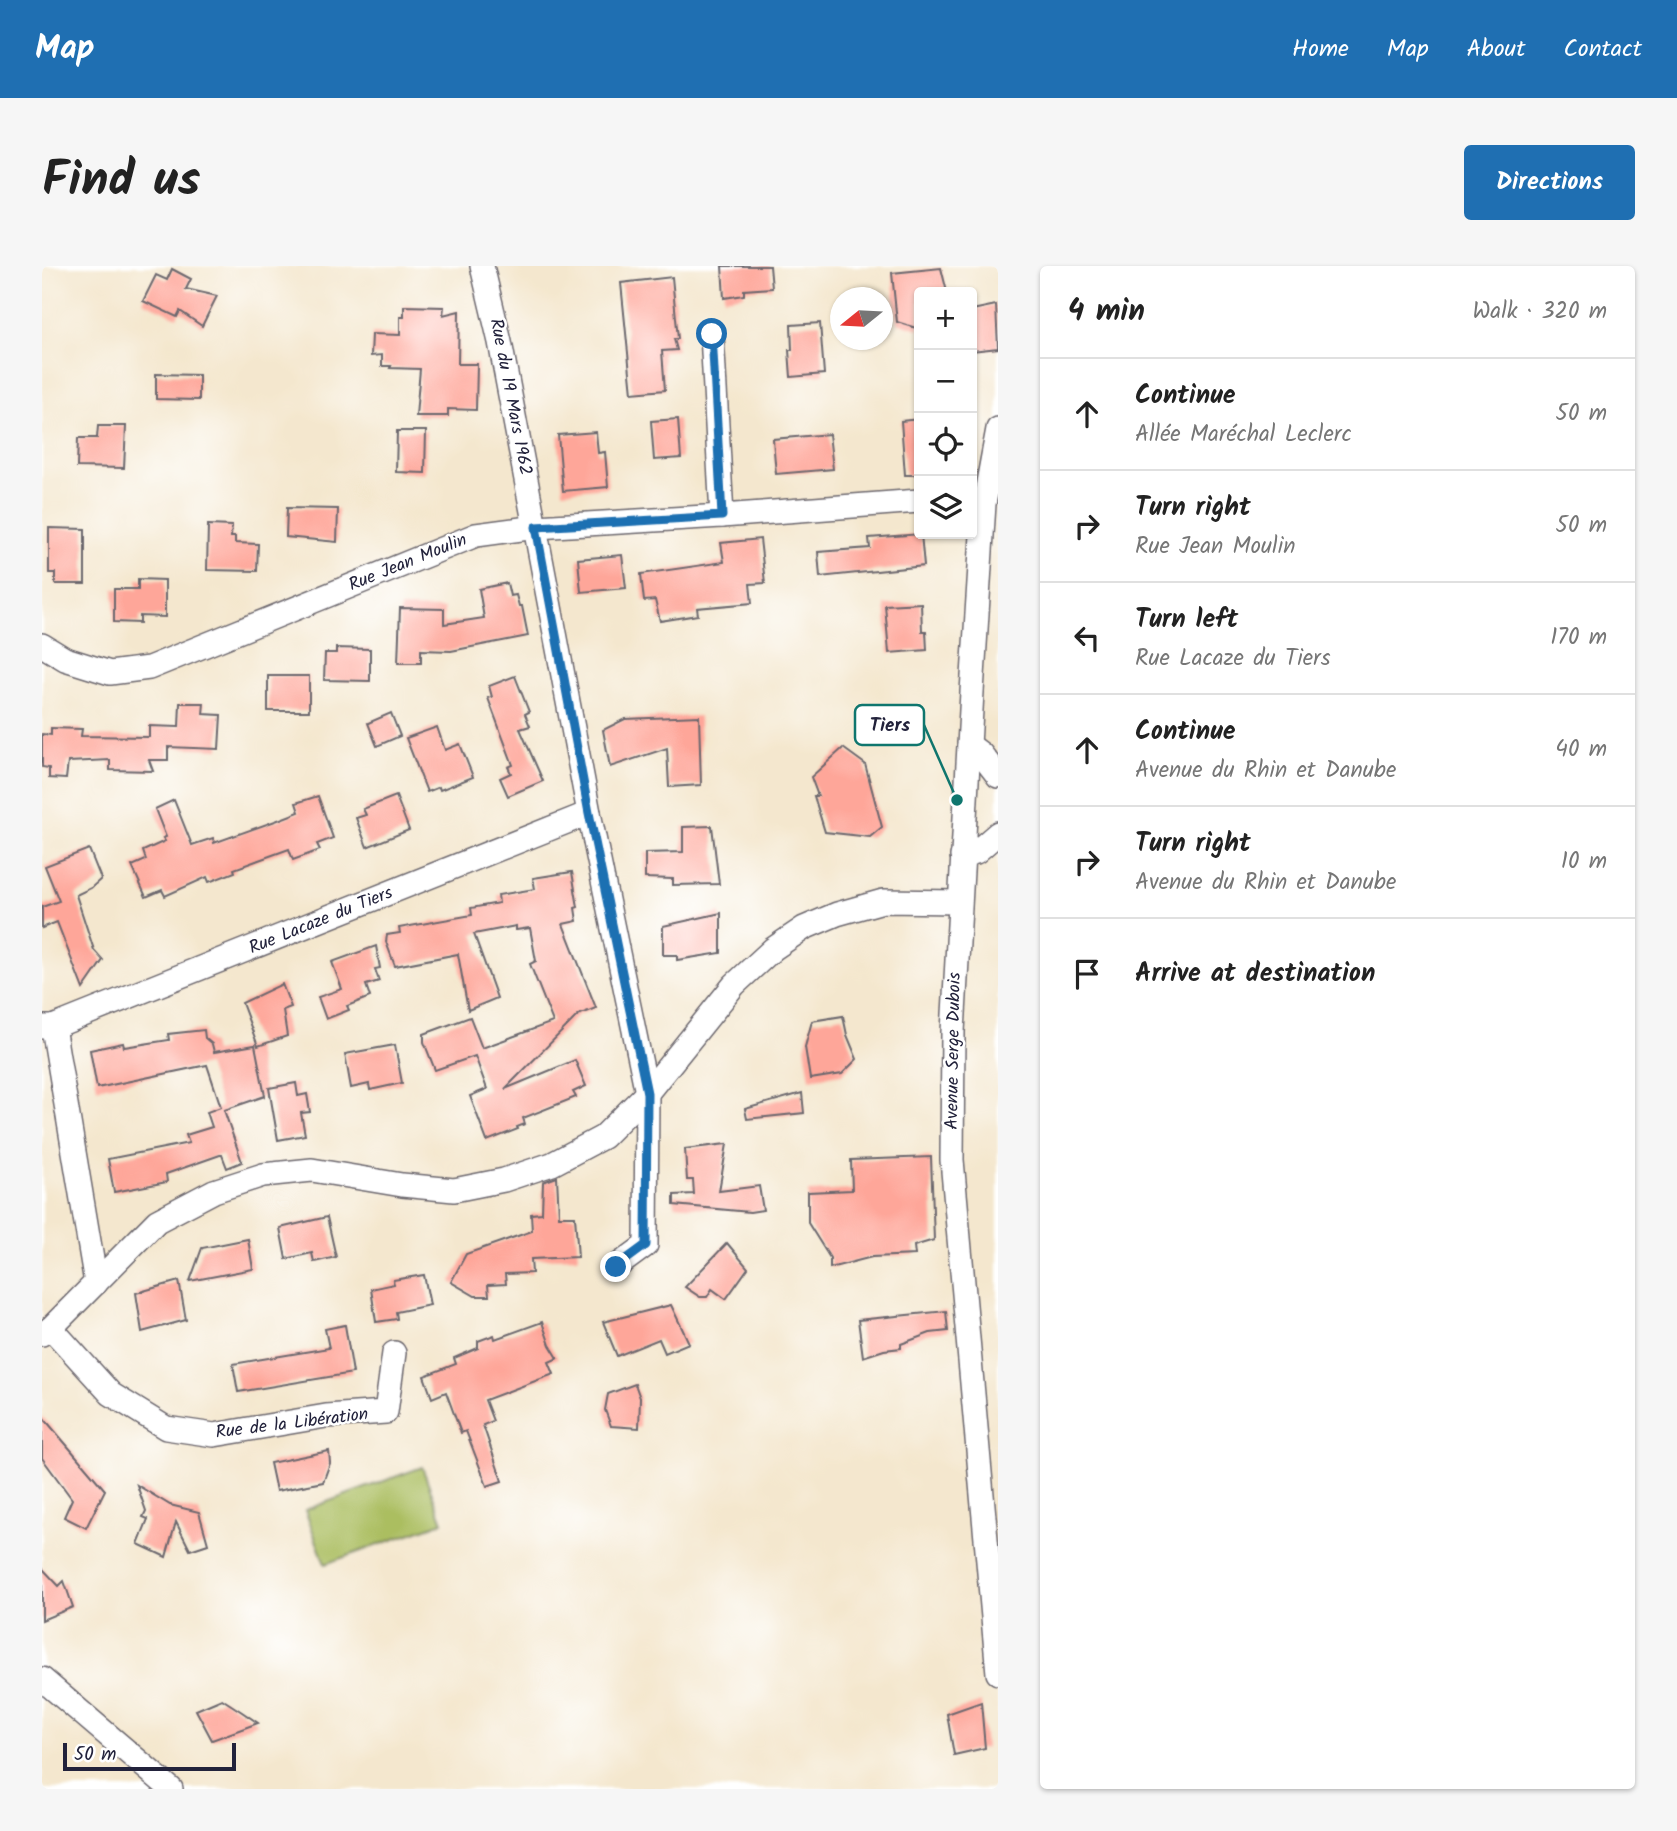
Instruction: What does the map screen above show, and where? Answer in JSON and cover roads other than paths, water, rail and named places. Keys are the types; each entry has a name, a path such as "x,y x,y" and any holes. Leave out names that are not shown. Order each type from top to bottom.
{"street":[{"name":"Rue du 19 Mars 1962","path":"482,266 500,342 536,527"},
{"path":"712,334 722,516"},
{"name":"Avenue Serge Dubois","path":"998,429 978,504 969,745 953,1032 952,1160 998,1673"},
{"name":"Rue Jean Moulin","path":"42,645 65,659 110,673 149,668 476,535 536,527 914,500"},
{"path":"536,527 589,813 647,1093 646,1245 616,1267"},
{"path":"969,745 981,754 998,776"},
{"name":"Rue Lacaze du Tiers","path":"47,1027 589,813"},
{"path":"962,856 976,852 998,833"},
{"path":"46,1331 157,1221 214,1191 263,1175 312,1170 402,1185 454,1190 504,1180 552,1164 603,1137 647,1093 734,985 773,948 804,928 837,914 883,901 959,902"},
{"path":"47,1027 96,1283"},
{"name":"Rue de la Libération","path":"46,1331 111,1394 166,1428 214,1435 326,1416 386,1412 394,1353"},
{"path":"42,1679 171,1789"}],"place":[{"name":"Tiers","path":"957,800"}]}
